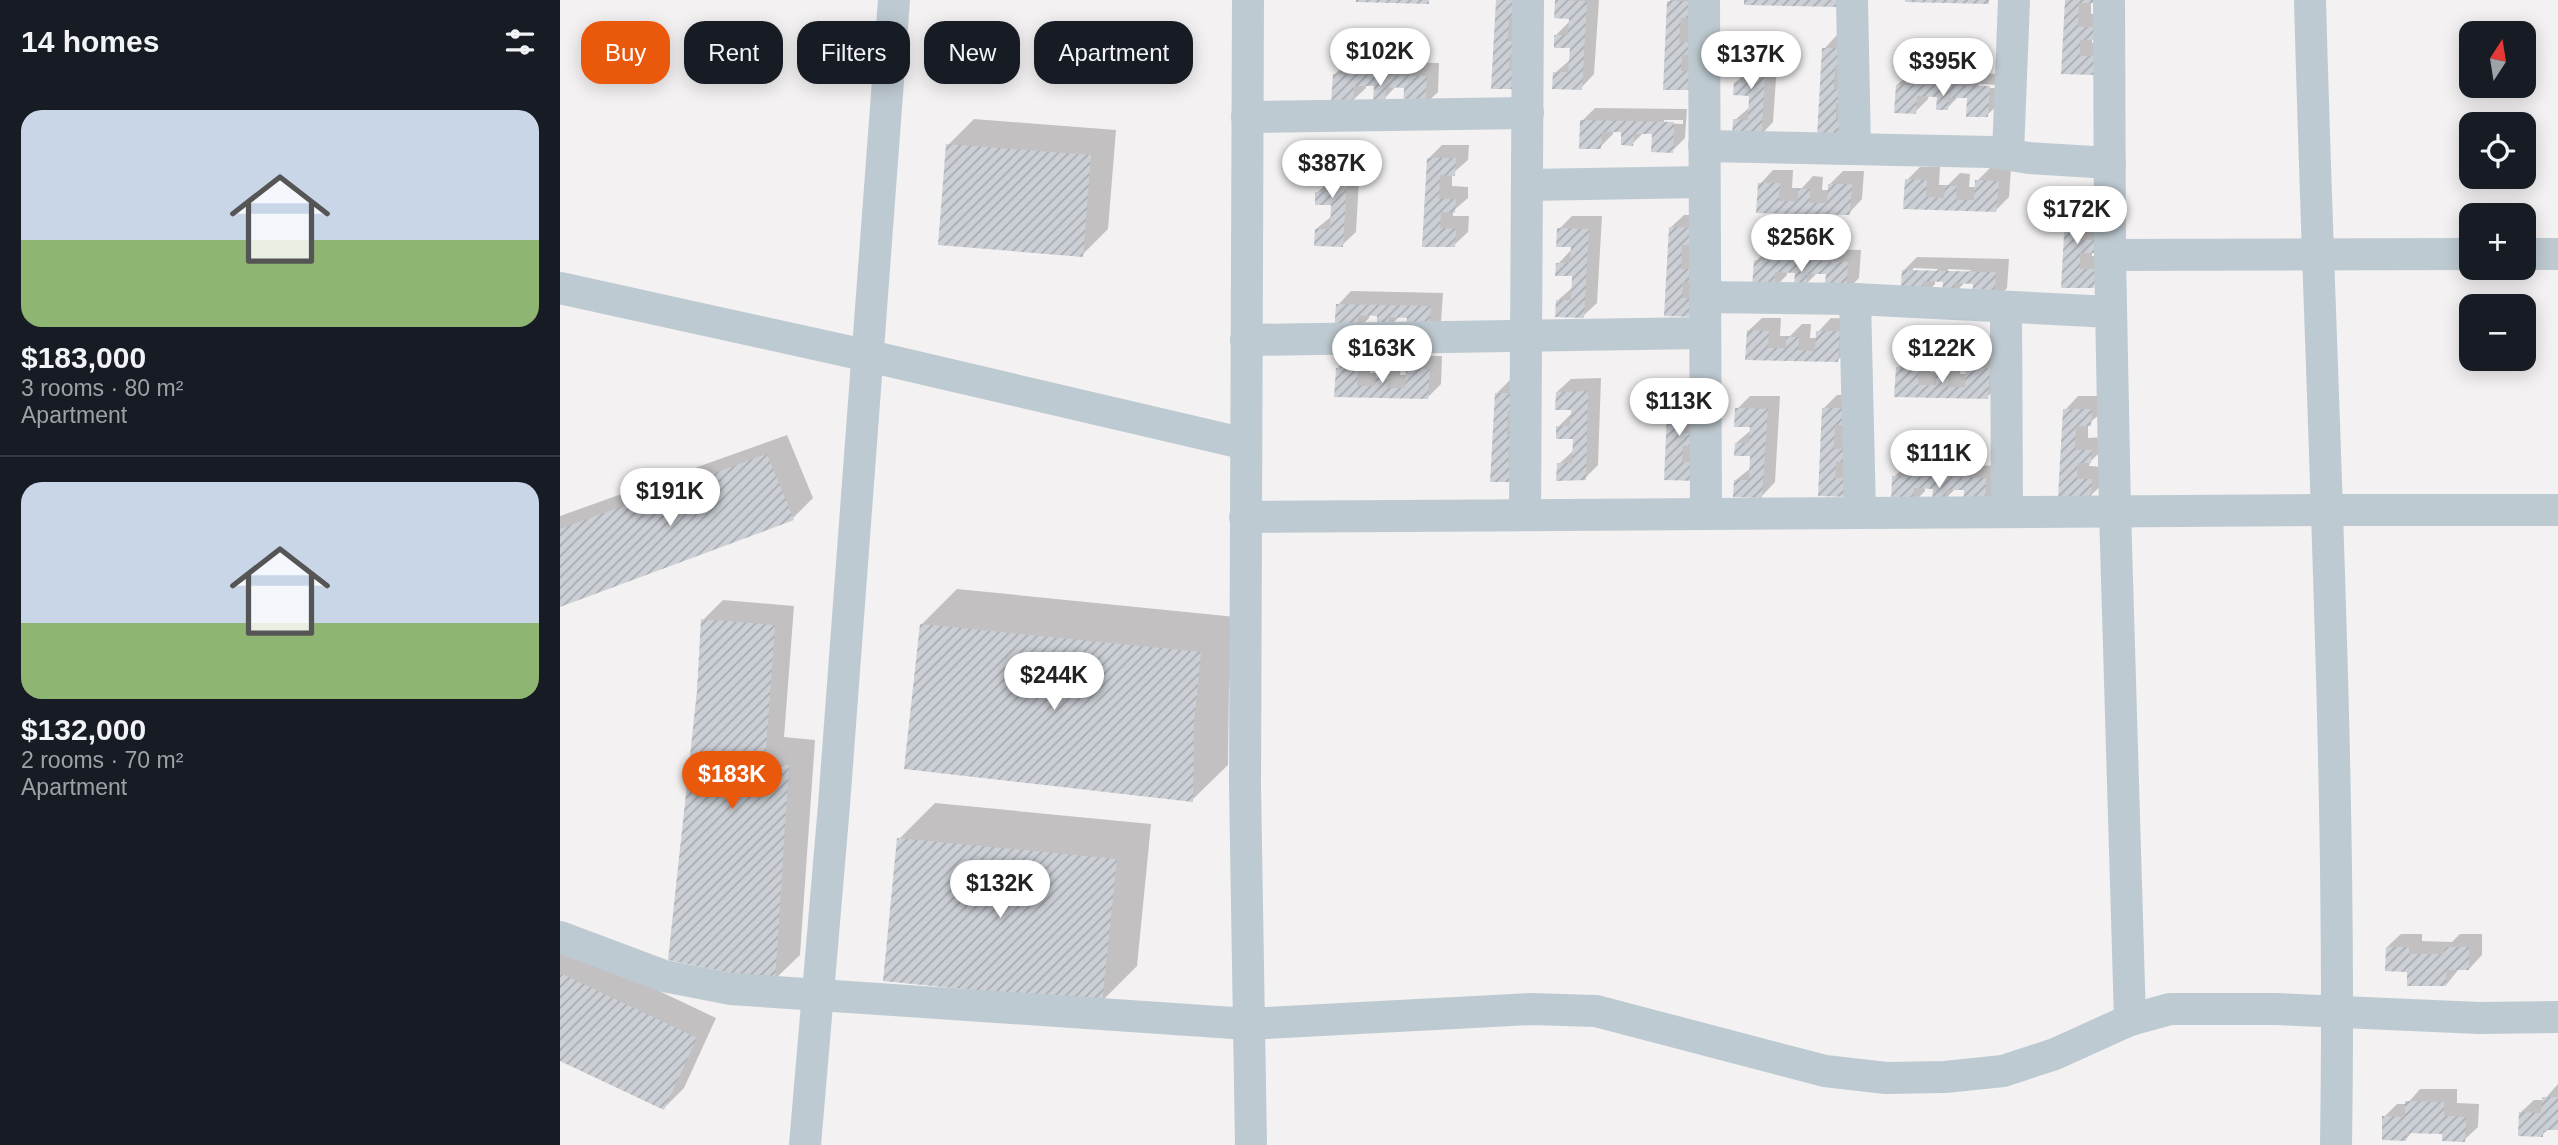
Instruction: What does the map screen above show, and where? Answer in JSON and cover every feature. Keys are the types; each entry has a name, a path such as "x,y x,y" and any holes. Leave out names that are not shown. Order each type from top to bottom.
{"street":[{"path":"805,1145 869,356 894,0"},
{"path":"1248,0 1245,517 1251,1145"},
{"path":"1525,515 1528,0"},
{"path":"1703,0 1706,514"},
{"path":"1853,0 1855,148"},
{"path":"2008,155 2014,0"},
{"path":"2109,0 2115,511 2130,1020"},
{"path":"2310,0 2328,510 2338,1012 2336,1145"},
{"path":"1247,117 1528,113"},
{"path":"1704,146 1991,152 2110,163"},
{"path":"1527,185 1704,182"},
{"path":"2110,255 2459,254"},
{"path":"2536,254 2558,254"},
{"path":"560,288 869,356 1246,444"},
{"path":"1705,296 1855,299 2111,312"},
{"path":"1855,299 1860,513"},
{"path":"2006,308 2007,512"},
{"path":"1246,340 1705,333"},
{"path":"1245,517 2558,510"},
{"path":"560,937 664,976 731,989 1248,1024 1518,1009 1596,1011 1825,1071 1886,1078 1945,1077 2003,1071 2055,1054 2130,1020 2170,1009 2479,1018 2558,1017"}],"building":[{"path":"1429,0 1429,4 1356,2"},
{"path":"1496,0 1525,0 1524,18 1509,17 1508,41 1525,41 1524,55 1510,54 1509,71 1525,71 1524,89 1491,89"},
{"path":"1555,0 1587,1 1582,90 1552,89 1553,72 1568,72 1570,48 1554,48 1554,35 1568,35 1569,19 1554,18"},
{"path":"1744,0 1838,0 1837,7 1744,5"},
{"path":"1989,0 1989,4 1905,2"},
{"path":"2065,0 2094,0 2094,3 2079,3 2078,27 2095,27 2094,40 2080,40 2080,56 2095,56 2094,75 2061,74"},
{"path":"1667,1 1697,1 1695,18 1681,18 1679,42 1696,42 1695,55 1682,55 1681,71 1696,71 1695,90 1663,90"},
{"path":"1734,48 1767,49 1761,137 1732,137 1733,119 1748,120 1749,96 1733,95 1734,82 1747,83 1748,67 1733,66"},
{"path":"1822,48 1851,48 1850,66 1835,65 1834,89 1851,90 1850,103 1836,103 1836,119 1851,119 1850,138 1817,137"},
{"path":"1333,74 1427,76 1425,107 1403,107 1404,88 1386,87 1385,100 1373,100 1374,86 1354,86 1353,103 1331,103"},
{"path":"1896,85 1990,86 1988,117 1966,117 1967,98 1949,98 1948,110 1936,110 1937,97 1917,96 1916,114 1894,113"},
{"path":"1580,120 1674,122 1673,153 1651,152 1652,134 1634,134 1633,146 1621,145 1621,132 1602,132 1601,149 1579,149"},
{"path":"946,144 1091,155 1083,257 938,245"},
{"path":"1316,157 1348,158 1343,247 1314,246 1315,229 1330,229 1331,205 1315,205 1315,192 1329,192 1330,176 1315,176"},
{"path":"1427,158 1456,158 1455,176 1440,175 1439,199 1456,199 1455,213 1441,212 1440,228 1456,229 1455,247 1422,247"},
{"path":"1905,179 1927,180 1926,197 1944,198 1945,186 1957,186 1956,200 1974,200 1975,180 1999,181 1996,212 1903,209"},
{"path":"1758,183 1780,183 1779,201 1798,201 1798,189 1810,189 1810,203 1827,203 1828,184 1852,184 1850,215 1756,213"},
{"path":"2066,199 2095,199 2094,216 2079,216 2078,240 2095,240 2094,253 2080,253 2080,269 2095,269 2094,288 2061,288"},
{"path":"1669,227 1698,228 1697,245 1682,245 1681,269 1697,269 1697,282 1683,282 1682,298 1698,298 1697,317 1664,316"},
{"path":"1557,228 1589,229 1584,318 1555,317 1556,300 1571,300 1572,276 1555,276 1556,263 1570,263 1571,247 1556,247"},
{"path":"1754,260 1848,262 1846,293 1824,293 1826,274 1807,274 1807,286 1794,286 1795,273 1775,272 1774,290 1752,289"},
{"path":"1902,270 1996,272 1994,303 1972,303 1973,284 1955,283 1954,296 1942,295 1943,282 1923,281 1922,299 1900,299"},
{"path":"1336,304 1431,306 1428,337 1406,337 1407,318 1389,317 1389,330 1377,329 1377,316 1358,315 1357,333 1334,333"},
{"path":"1747,330 1769,331 1768,348 1786,348 1786,337 1799,337 1798,350 1815,351 1816,331 1840,331 1838,362 1745,360"},
{"path":"1896,367 1918,367 1918,385 1936,385 1936,373 1948,374 1948,387 1965,387 1966,368 1990,368 1988,399 1894,397"},
{"path":"1336,368 1358,368 1357,386 1375,386 1376,374 1388,374 1387,388 1405,388 1406,368 1430,369 1428,399 1334,397"},
{"path":"1588,391 1586,480 1556,481 1557,463 1572,463 1573,439 1556,439 1556,426 1570,426 1571,410 1555,410 1556,392"},
{"path":"1668,392 1697,392 1697,409 1681,409 1680,433 1697,433 1696,446 1683,446 1682,462 1697,462 1696,481 1664,480"},
{"path":"1495,393 1524,393 1523,410 1508,411 1507,435 1523,435 1523,448 1509,447 1508,463 1524,464 1523,482 1490,482"},
{"path":"1735,408 1768,409 1762,498 1733,497 1734,480 1749,480 1750,456 1734,456 1735,443 1749,443 1750,427 1734,427"},
{"path":"1822,408 1851,408 1851,425 1835,425 1834,449 1851,449 1850,462 1836,462 1835,478 1851,478 1850,497 1818,496"},
{"path":"2063,409 2092,409 2091,426 2076,426 2075,450 2092,450 2091,463 2078,463 2077,479 2092,479 2091,498 2058,497"},
{"path":"767,454 794,520 560,607 560,529"},
{"path":"1892,476 1986,478 1985,509 1963,509 1964,490 1946,490 1945,502 1932,502 1933,489 1914,488 1912,506 1891,505"},
{"path":"701,619 775,625 765,763 789,765 775,982 668,960 697,691"},
{"path":"920,624 1201,652 1194,725 1193,802 904,769"},
{"path":"897,838 1117,859 1102,1003 883,981"},
{"path":"2386,947 2409,947 2409,954 2444,954 2445,947 2469,947 2469,970 2446,970 2446,986 2407,986 2407,972 2385,971"},
{"path":"560,973 697,1038 664,1110 560,1061"},
{"path":"2542,1097 2558,1097 2558,1130 2543,1130 2543,1137 2518,1136 2519,1112 2541,1113"},
{"path":"2405,1101 2444,1102 2444,1116 2466,1117 2465,1142 2442,1141 2442,1134 2407,1133 2406,1141 2382,1140 2382,1116 2405,1117"}]}
